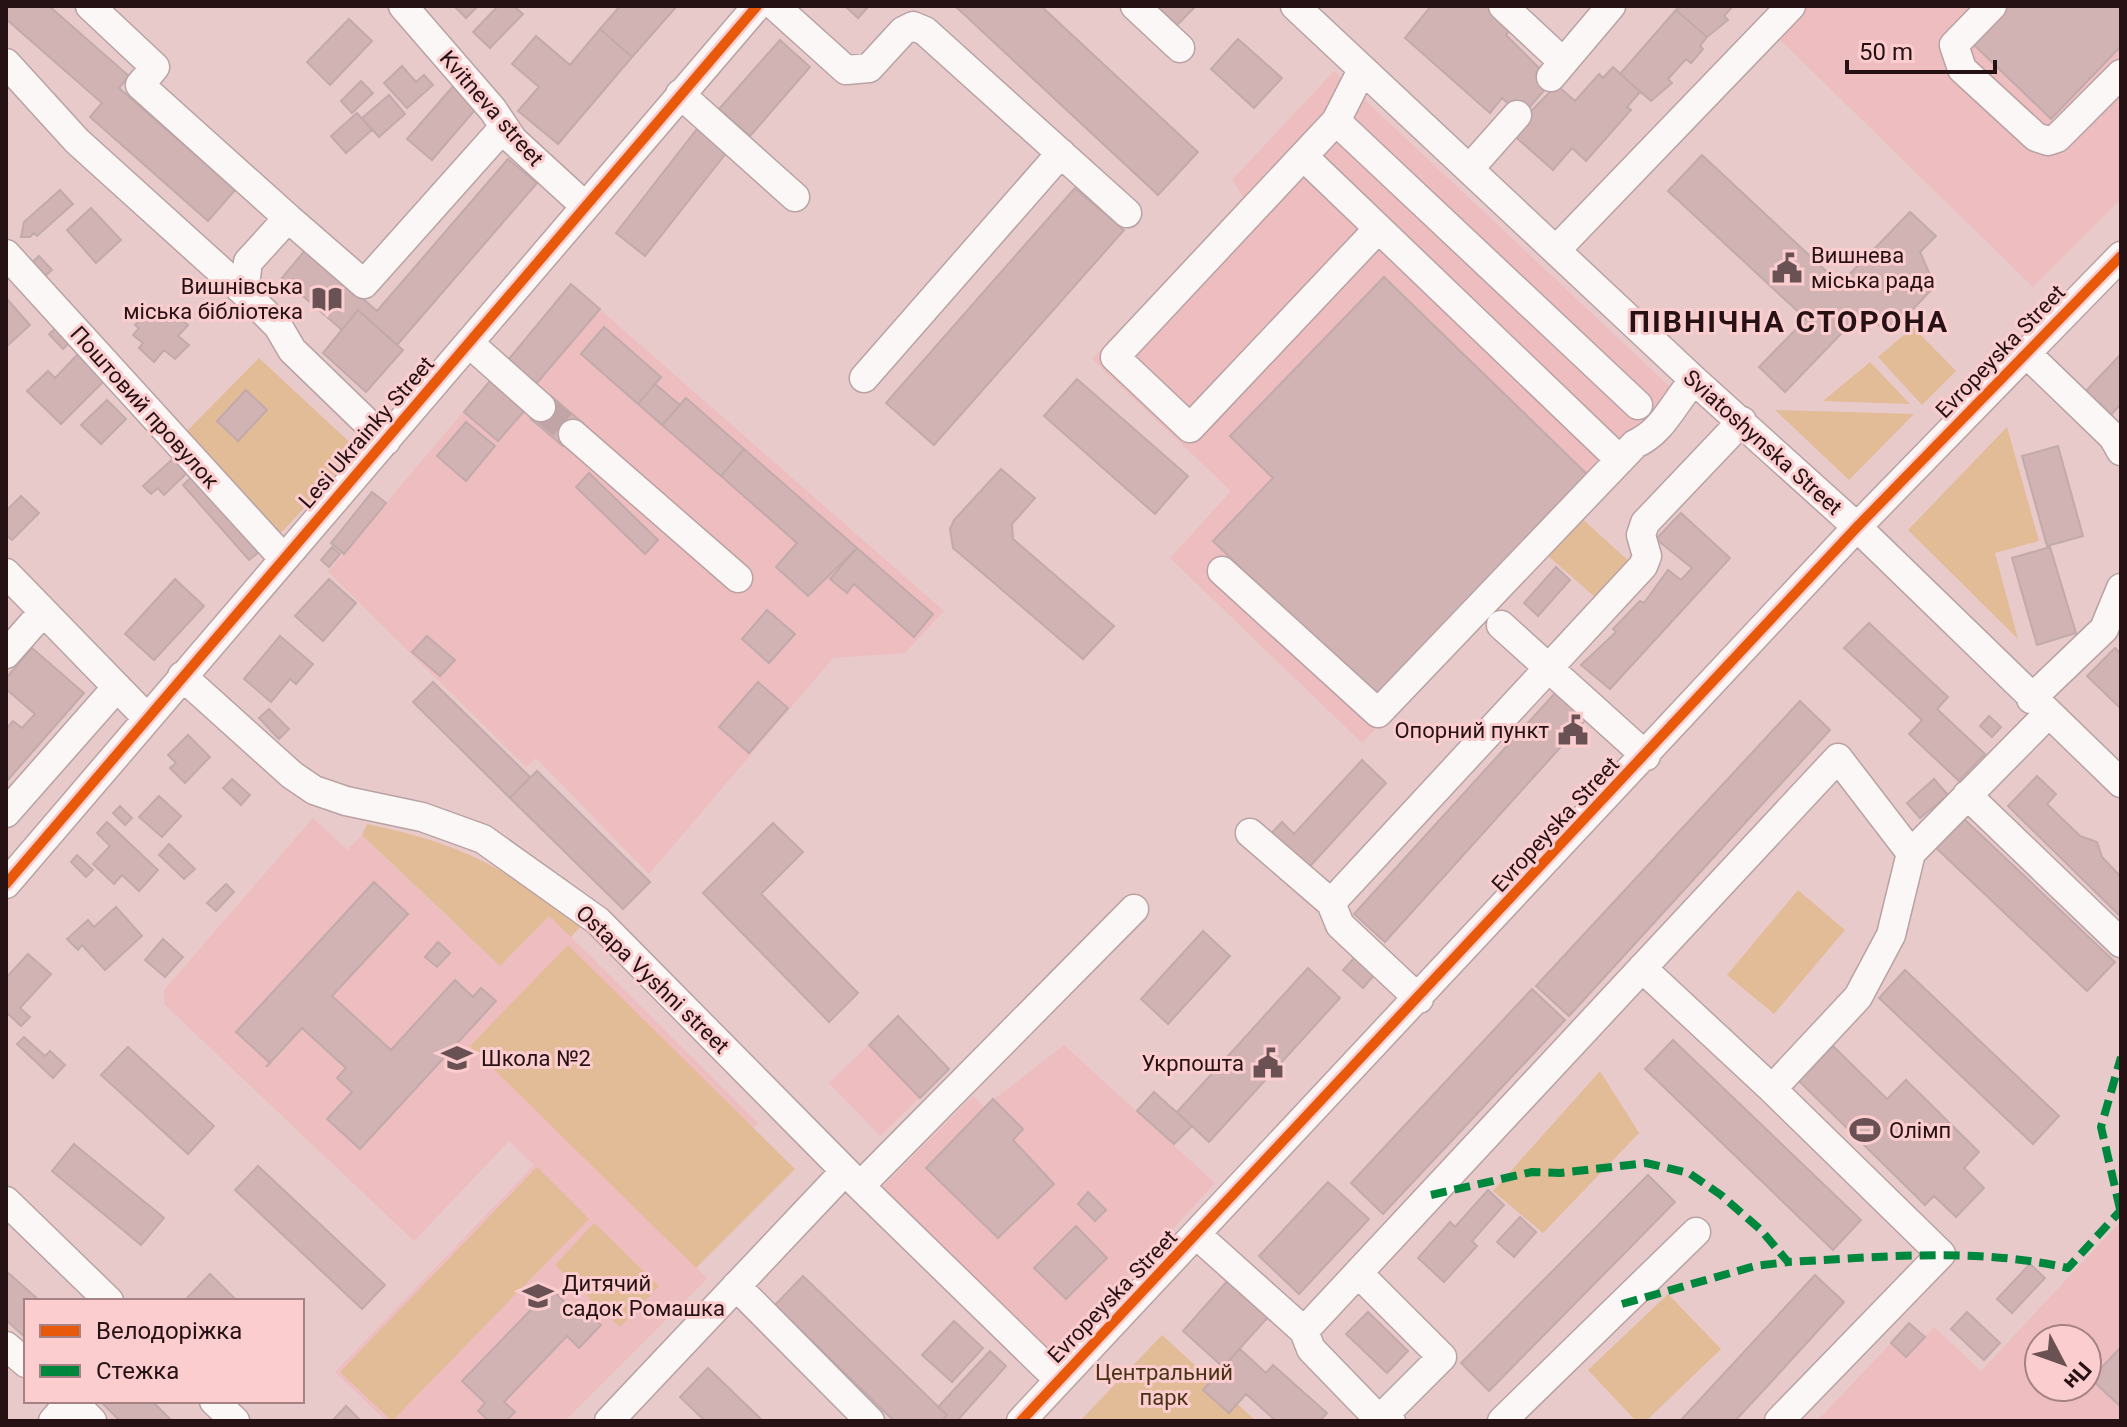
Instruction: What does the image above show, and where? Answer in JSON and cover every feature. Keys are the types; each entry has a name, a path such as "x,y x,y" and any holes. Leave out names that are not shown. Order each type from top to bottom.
{"street":[{"path":"90,6 155,67 140,85 364,284 504,127"},
{"name":"Kvitneva street","path":"403,6 513,140 585,206"},
{"path":"775,6 846,70 869,68 903,31 913,26 925,31 1127,213"},
{"path":"1135,6 1180,48"},
{"name":"Sviatoshynska Street","path":"1295,6 1557,249 1685,389 1742,421 1857,527 2121,783"},
{"path":"1503,6 1557,69 1611,6"},
{"path":"1557,249 1791,6"},
{"path":"1992,6 1954,45 1956,56 1962,69 2036,137 2048,141 2057,138 2121,74"},
{"name":"Lesi Ukrainky Street","path":"6,884 680,94 741,11"},
{"path":"6,63 77,141 244,292 278,326 292,350 386,441"},
{"path":"1362,70 1336,121 1115,357 1190,428 1378,229"},
{"path":"680,94 795,197"},
{"path":"1470,168 1517,115"},
{"path":"1336,121 1638,405"},
{"path":"864,378 1061,153"},
{"path":"1304,157 1378,229 1627,452"},
{"path":"244,292 248,262 288,218"},
{"name":"Поштовий провулок","path":"6,254 284,559"},
{"name":"Evropeyska Street","path":"1021,1421 1198,1236 1857,527 2121,256"},
{"path":"469,343 541,407"},
{"path":"2025,352 2118,439"},
{"path":"1222,571 1378,713 1627,452 1647,439 1665,420 1685,389"},
{"path":"1331,903 1643,566 1647,556 1641,535 1645,523 1742,421"},
{"path":"573,434 738,578"},
{"path":"6,573 147,718"},
{"path":"1772,1089 1858,997 1891,935 1911,853 1967,795 2104,629 2121,588"},
{"path":"6,654 43,612"},
{"path":"1501,625 1646,756"},
{"name":"Ostapa Vyshni street","path":"182,676 292,775 314,790 346,801 437,821 483,839 598,921 852,1179 1059,1380"},
{"path":"6,813 117,687"},
{"path":"1304,1331 1838,758 1911,853"},
{"path":"1967,795 2121,943"},
{"path":"1250,833 1331,903 1340,925 1419,999"},
{"path":"609,1421 736,1286 1134,909"},
{"path":"1642,968 1772,1089 1941,1254 1779,1421"},
{"path":"6,1201 107,1299"},
{"path":"1502,1421 1696,1232"},
{"path":"1198,1236 1304,1331 1311,1349 1371,1411 1387,1418 1442,1357 1358,1273"},
{"path":"736,1286 870,1421"},
{"path":"6,1346 24,1361"},
{"path":"53,1421 69,1403"},
{"path":"73,1403 92,1421"},
{"path":"216,1403 235,1421"}],"shaded area":[{"path":"1791,6 2121,6 2121,199 2033,287 1769,29"},
{"path":"1334,71 1686,402 1362,743 1170,558 1231,491 1092,359 1243,197 1232,180"},
{"path":"571,284 944,611 905,653 833,658 649,874 536,758 526,767 328,572"},
{"name":"Школа №2","path":"313,818 347,850 362,835 462,931 549,915 758,1123 659,1228 707,1279 565,1421 386,1421 335,1372 534,1165 509,1141 414,1241 164,1004 164,990"},
{"path":"898,1016 949,1069 880,1136 829,1083"},
{"path":"1064,1045 1215,1183 1064,1347 1047,1351 879,1190 973,1096 984,1107"},
{"path":"2121,1221 2121,1421 1817,1421 1891,1343 1906,1357 1934,1327 1981,1371 2023,1326 2023,1403 2103,1403 2103,1323 2026,1323"}],"green space":[{"path":"1913,327 1956,371 1922,405 1878,357"},
{"path":"259,358 358,450 279,535 224,483 229,476 186,432"},
{"path":"1870,362 1910,404 1823,401"},
{"path":"1775,410 1914,414 1849,480"},
{"path":"2007,427 2039,541 1995,553 2018,639 1908,530"},
{"path":"1580,517 1631,563 1597,599 1546,554"},
{"path":"367,824 430,840 481,860 528,888 580,927 571,937 549,916 500,966 362,835"},
{"path":"1798,890 1845,930 1774,1014 1727,975"},
{"path":"568,945 795,1169 696,1268 470,1046"},
{"path":"1600,1071 1639,1133 1543,1233 1493,1191"},
{"path":"537,1167 589,1219 392,1421 340,1372"},
{"path":"594,1223 659,1286 620,1327 555,1265"},
{"path":"1668,1294 1721,1349 1646,1421 1636,1421 1588,1370"},
{"name":"Центральний парк","path":"1162,1335 1256,1421 1080,1421"}],"building":[{"path":"6,6 49,6 129,76 119,88 235,190 208,221 90,117 102,103 6,19"},
{"path":"454,6 478,6 466,18"},
{"path":"498,6 514,6 523,14 490,48 473,32"},
{"path":"620,6 677,6 632,57 600,29"},
{"path":"845,6 869,6 858,18"},
{"path":"955,6 1041,6 1198,152 1158,195"},
{"path":"1156,6 1196,6 1177,25"},
{"path":"1431,6 1493,6 1514,25 1506,35 1552,81 1522,116 1502,98 1490,113 1405,38"},
{"path":"1680,6 1733,6 1724,16 1728,20 1707,37 1676,10"},
{"path":"2007,6 2121,6 2121,46 2051,119 1972,43"},
{"path":"1676,10 1707,37 1700,46 1703,49 1691,63 1686,59 1668,79 1672,83 1651,101 1620,74"},
{"path":"349,19 372,41 330,85 307,62"},
{"path":"600,29 632,57 558,144 518,111 539,87 512,64 536,36 570,65"},
{"path":"1238,39 1282,78 1254,108 1211,69"},
{"path":"780,40 810,67 750,136 719,109"},
{"path":"402,66 416,82 424,75 433,85 407,108 384,83"},
{"path":"1613,67 1640,92 1627,107 1631,110 1586,161 1572,148 1553,170 1510,132 1557,85 1575,101 1599,74 1603,78"},
{"path":"361,81 373,93 352,113 341,101"},
{"path":"456,83 480,104 432,160 407,139"},
{"path":"389,95 405,114 379,137 362,118"},
{"path":"357,113 372,130 346,153 331,136"},
{"path":"697,129 727,152 645,256 616,233"},
{"name":"Вишнева міська рада","path":"1702,155 1840,284 1910,212 1936,236 1920,252 1935,286 1889,334 1863,311 1785,392 1759,367 1806,319 1668,191"},
{"path":"508,159 537,183 397,345 358,310 342,330 282,278 306,249 377,311"},
{"path":"1075,188 1124,230 934,445 886,403"},
{"path":"60,190 73,204 37,236 34,233 30,237 21,237 24,222"},
{"path":"91,208 121,240 96,263 67,230"},
{"path":"39,256 52,270 39,281 27,267"},
{"path":"1384,277 1593,480 1378,701 1213,541 1273,478 1230,436"},
{"path":"571,284 600,309 536,384 508,360"},
{"path":"6,298 30,325 6,347"},
{"path":"160,306 168,313 171,310 188,325 178,336 189,345 175,359 164,350 154,362 139,348 143,343 133,335 139,328 135,325 148,310 153,314"},
{"path":"358,310 403,350 366,392 323,353"},
{"path":"58,326 72,340 63,349 49,334"},
{"path":"604,327 661,377 638,404 581,354"},
{"path":"78,354 105,380 61,424 27,391 48,371 55,378"},
{"path":"2121,354 2121,404 2105,421 2080,397"},
{"path":"1077,379 1188,476 1155,514 1044,416"},
{"path":"490,381 525,410 498,441 464,412"},
{"path":"655,384 680,405 662,425 638,404"},
{"path":"246,390 267,410 238,441 217,421"},
{"path":"551,396 583,423 563,446 531,419"},
{"path":"686,398 744,449 721,476 662,425"},
{"path":"107,400 126,419 101,444 81,425"},
{"path":"466,422 495,446 466,481 437,456"},
{"path":"2058,446 2083,536 2047,546 2022,456"},
{"path":"744,449 857,548 808,596 776,567 797,543 721,476"},
{"path":"176,456 189,471 164,495 158,488 151,494 143,486"},
{"path":"1001,469 1035,498 1012,524 1013,539 1114,626 1083,659 953,548 950,529 954,520"},
{"path":"196,473 263,549 249,560 183,485"},
{"path":"589,473 658,540 645,554 576,487"},
{"path":"372,492 386,503 344,554 331,543"},
{"path":"21,496 39,513 12,540 6,535 6,511"},
{"path":"1681,513 1730,558 1610,689 1581,665 1616,632 1613,629 1640,601 1644,603 1668,570 1681,580 1692,568 1656,539"},
{"path":"332,547 340,554 329,567 321,560"},
{"path":"2050,547 2076,633 2037,645 2012,558"},
{"path":"857,548 933,614 914,637 854,584 847,593 830,579"},
{"path":"1556,567 1570,580 1538,616 1524,603"},
{"path":"175,579 204,606 154,660 125,634"},
{"path":"329,579 356,603 323,641 295,616"},
{"path":"767,610 795,634 769,663 742,639"},
{"path":"1869,623 1948,697 1937,709 1985,754 1959,781 1909,734 1922,720 1844,648"},
{"path":"280,636 313,664 296,684 290,679 271,702 244,679"},
{"path":"427,636 455,660 440,676 412,652"},
{"path":"32,648 84,693 6,782 6,729 13,721 22,728 35,714 6,689 6,678"},
{"path":"2115,648 2121,654 2121,709 2087,676"},
{"path":"433,682 530,777 510,798 413,702"},
{"path":"758,682 788,708 749,753 719,727"},
{"path":"1556,692 1586,719 1385,942 1354,914"},
{"path":"1800,701 1830,730 1569,1016 1536,986"},
{"path":"269,709 289,729 279,739 259,718"},
{"path":"1989,716 2001,727 1992,737 1980,726"},
{"path":"188,735 210,757 185,783 170,768 176,763 168,755"},
{"path":"1362,760 1386,783 1303,874 1265,840 1282,822 1294,834"},
{"path":"537,771 650,882 623,909 510,798"},
{"path":"2037,776 2056,794 2047,804 2080,836 2097,842 2102,857 2121,877 2121,917 2008,806"},
{"path":"232,779 250,795 241,805 223,788"},
{"path":"1934,779 1948,795 1920,818 1907,803"},
{"path":"159,796 181,816 162,837 139,817"},
{"path":"120,806 132,818 125,825 113,813"},
{"path":"1962,817 2115,962 2087,991 1934,846"},
{"path":"107,822 158,870 139,891 122,875 114,884 93,864 110,846 97,833"},
{"path":"773,823 803,852 761,894 858,993 829,1022 703,893"},
{"path":"169,844 195,869 184,879 159,855"},
{"path":"77,855 93,870 86,877 71,862"},
{"path":"374,882 408,914 332,996 391,1050 455,980 473,997 481,988 496,1001 360,1149 327,1119 352,1092 337,1078 346,1068 302,1028 270,1063 236,1032"},
{"path":"226,884 234,892 216,911 207,903"},
{"path":"116,907 142,936 105,970 82,945 78,950 67,939 88,920 94,927"},
{"path":"1203,931 1230,956 1168,1024 1141,999"},
{"path":"163,939 183,957 165,977 145,960"},
{"path":"438,942 450,953 437,967 425,957"},
{"path":"28,954 51,974 20,1008 30,1017 21,1026 6,1012 6,978"},
{"path":"1357,955 1376,973 1363,988 1343,970"},
{"path":"1308,968 1340,998 1209,1142 1177,1112"},
{"path":"1905,970 2059,1116 2033,1144 1879,998"},
{"path":"1532,989 1565,1020 1383,1214 1351,1183"},
{"path":"898,1016 949,1069 920,1098 869,1045"},
{"path":"24,1037 45,1056 50,1051 65,1065 53,1078 17,1044"},
{"path":"1673,1040 1861,1220 1833,1250 1645,1069"},
{"path":"1833,1046 1887,1099 1906,1080 1979,1152 1964,1168 1984,1188 1956,1217 1934,1196 1925,1205 1799,1081"},
{"path":"128,1047 214,1126 188,1154 101,1075"},
{"path":"1154,1092 1192,1126 1174,1144 1137,1111"},
{"path":"993,1099 1023,1129 1013,1140 1054,1184 998,1238 926,1168"},
{"path":"74,1144 164,1218 141,1245 52,1171"},
{"path":"258,1166 385,1285 362,1309 235,1190"},
{"path":"1648,1175 1675,1202 1489,1391 1461,1363"},
{"path":"1328,1182 1369,1219 1299,1294 1259,1256"},
{"path":"1488,1190 1504,1205 1472,1241 1477,1246 1444,1282 1418,1258 1450,1222 1455,1227"},
{"path":"1088,1192 1106,1210 1095,1221 1078,1204"},
{"path":"1520,1217 1536,1232 1514,1257 1497,1242"},
{"path":"1076,1226 1107,1258 1066,1299 1034,1268"},
{"path":"2030,1264 2045,1278 2012,1313 1997,1299"},
{"path":"6,1271 38,1299 24,1299 24,1336 6,1320"},
{"path":"210,1274 235,1299 186,1299"},
{"path":"1815,1275 1844,1302 1773,1380 1735,1421 1680,1421"},
{"path":"803,1276 947,1415 942,1421 894,1421 775,1305"},
{"path":"1229,1279 1269,1316 1223,1367 1183,1331"},
{"path":"551,1289 575,1312 581,1306 601,1325 579,1348 567,1336 504,1402 515,1412 506,1421 489,1421 478,1411 485,1403 462,1381"},
{"path":"1368,1312 1408,1351 1387,1373 1346,1334"},
{"path":"1967,1312 2000,1343 1984,1360 1951,1329"},
{"path":"954,1321 983,1348 952,1382 922,1355"},
{"path":"1909,1323 1925,1337 1906,1357 1891,1343"},
{"path":"2120,1348 2121,1407 2103,1390 2103,1366"},
{"path":"1240,1349 1266,1373 1273,1365 1327,1413 1320,1421 1276,1421 1246,1394 1229,1413 1203,1390"},
{"path":"990,1351 1006,1366 957,1421 942,1421 947,1415 938,1407"},
{"path":"708,1368 763,1421 705,1421 680,1397"},
{"path":"102,1403 154,1403 172,1421 120,1421"},
{"path":"346,1406 361,1421 332,1421"}],"tunnel":[{"path":"541,407 573,434"}],"marked path":[{"path":"2120,1209 2101,1127 2121,1057"},
{"path":"1431,1195 1532,1172 1560,1173 1646,1163 1689,1173 1721,1195 1761,1230 1788,1262 1928,1255 1998,1258 2068,1268 2121,1210"},
{"path":"1622,1304 1755,1266 1788,1262"}],"cycle path":[{"path":"6,884 757,6"},
{"path":"1021,1421 1857,527 2121,256"}],"place":[{"name":"Вишнева міська рада","path":"1787,268"},
{"name":"Вишнівська міська бібліотека","path":"327,299"},
{"name":"Опорний пункт","path":"1573,730"},
{"name":"Школа №2","path":"457,1058"},
{"name":"Укрпошта","path":"1268,1063"},
{"name":"Олімп","path":"1865,1130"},
{"name":"Дитячий садок Ромашка","path":"538,1296"}],"district":[{"name":"ПІВНІЧНА СТОРОНА","path":"1789,322"}]}
